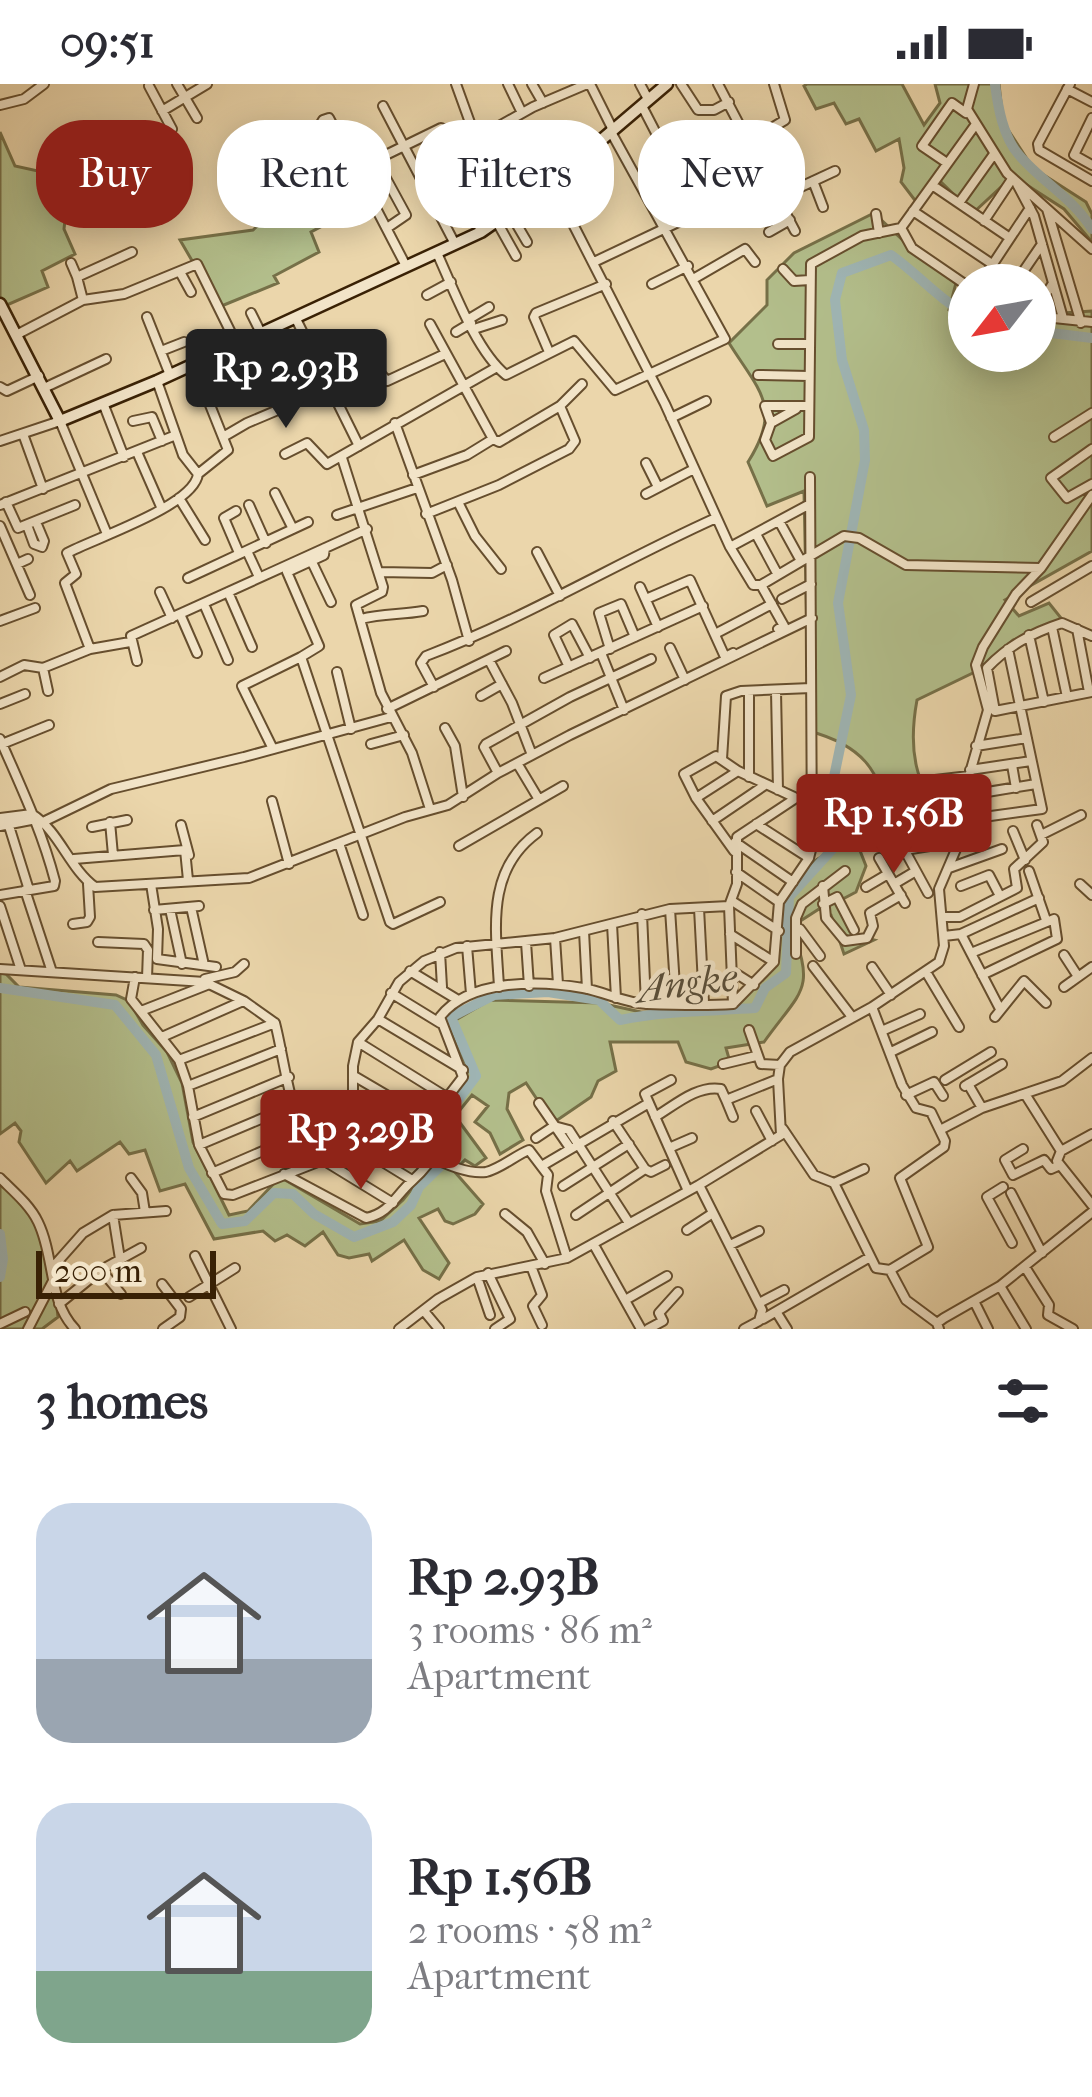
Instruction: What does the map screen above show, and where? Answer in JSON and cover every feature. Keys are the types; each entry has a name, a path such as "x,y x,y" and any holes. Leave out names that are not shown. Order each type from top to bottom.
{"main road":[{"path":"614,129 667,84"},
{"path":"0,304 60,421 194,365 488,228"}],"street":[{"path":"19,84 24,99"},
{"path":"0,105 24,99 44,84"},
{"path":"177,84 197,118"},
{"path":"162,111 207,84"},
{"path":"508,84 522,113"},
{"path":"532,84 543,103"},
{"path":"511,120 589,84 607,120"},
{"path":"640,84 651,120"},
{"path":"681,84 698,110 714,110 728,102"},
{"path":"718,84 739,120"},
{"path":"774,84 784,120"},
{"path":"971,85 967,109 1030,208 1048,264"},
{"path":"149,86 167,120"},
{"path":"461,86 470,120"},
{"path":"1092,103 1069,87 1038,144 1039,150 1092,181"},
{"path":"947,164 922,146 952,104 974,121"},
{"path":"383,106 456,245"},
{"path":"1092,118 1074,155 1092,165"},
{"path":"805,406 766,406 771,423 765,440 773,456 808,437 805,406 812,263 862,236 901,228 974,121"},
{"path":"614,135 638,177"},
{"path":"391,153 415,141"},
{"path":"959,203 994,154"},
{"path":"805,185 835,171"},
{"path":"813,181 823,207"},
{"path":"1015,182 1092,249"},
{"path":"984,221 1015,182"},
{"path":"932,185 1010,238"},
{"path":"391,188 406,215 391,225"},
{"path":"993,264 1030,208"},
{"path":"1047,208 1087,322 1056,317"},
{"path":"914,211 991,264"},
{"path":"876,214 879,232"},
{"path":"387,228 406,266"},
{"path":"480,228 481,232"},
{"path":"500,228 516,256"},
{"path":"520,228 527,242"},
{"path":"576,228 730,547 753,585 854,537 906,565 1041,568"},
{"path":"437,253 496,367 508,374 575,342 614,390 726,338 666,228 594,262"},
{"path":"769,232 776,228"},
{"path":"901,228 912,248 948,272"},
{"path":"1028,264 1042,244"},
{"path":"695,278 745,249 755,262"},
{"path":"77,277 132,253"},
{"path":"71,262 83,300"},
{"path":"10,327 83,300 124,294 199,266 247,395"},
{"path":"652,284 688,266"},
{"path":"782,269 794,281 810,280"},
{"path":"180,271 191,292"},
{"path":"427,295 451,282"},
{"path":"549,352 536,313 606,284"},
{"path":"1056,294 1063,318"},
{"path":"456,332 489,307"},
{"path":"251,314 262,334"},
{"path":"147,317 170,375"},
{"path":"296,319 359,446"},
{"path":"472,324 502,320"},
{"path":"430,324 493,439 499,442 560,406 582,384"},
{"path":"161,351 184,341"},
{"path":"778,344 809,344"},
{"path":"377,369 387,381 445,354"},
{"path":"0,387 7,392 106,359"},
{"path":"194,365 228,451 197,474"},
{"path":"285,454 307,443 324,464 342,458 496,367"},
{"path":"758,374 809,376"},
{"path":"90,649 65,583 76,574 66,554 162,509 197,483 157,381"},
{"path":"223,437 329,388"},
{"path":"671,418 706,401"},
{"path":"103,403 124,457"},
{"path":"426,514 499,485 574,446 560,406"},
{"path":"771,423 805,406"},
{"path":"1054,436 1092,413"},
{"path":"133,422 152,417 162,441"},
{"path":"0,441 60,421 106,534"},
{"path":"395,424 447,565 469,641"},
{"path":"23,434 43,489"},
{"path":"75,505 17,527 3,504 176,435"},
{"path":"412,475 493,439"},
{"path":"1092,449 1051,478 1066,498 1092,484"},
{"path":"137,452 162,509"},
{"path":"342,458 381,572 382,592 356,603 389,713 404,735 430,809"},
{"path":"646,463 658,488"},
{"path":"646,494 694,469"},
{"path":"440,1023 442,1013 458,1000 500,987 558,984 646,1004 733,1004 774,962 779,902 809,858 812,618 806,558 810,477"},
{"path":"337,515 416,488"},
{"path":"275,493 292,529"},
{"path":"992,711 975,668 983,647 1016,594 1041,568 1092,495"},
{"path":"178,498 205,540"},
{"path":"458,502 475,536 501,569"},
{"path":"730,547 810,504"},
{"path":"249,505 266,542"},
{"path":"236,511 224,518 259,577"},
{"path":"434,686 422,659 469,641 716,518"},
{"path":"779,521 806,558"},
{"path":"188,578 308,522"},
{"path":"0,526 30,596"},
{"path":"137,661 131,636 367,529"},
{"path":"755,534 778,575"},
{"path":"274,749 242,686 319,646 287,572 324,555 326,548"},
{"path":"537,552 560,596"},
{"path":"17,564 28,559"},
{"path":"311,560 331,602"},
{"path":"381,572 432,573 447,565"},
{"path":"1031,602 1092,566"},
{"path":"646,599 688,580 725,657 784,626 777,601 761,585"},
{"path":"715,634 811,584"},
{"path":"640,587 658,627"},
{"path":"160,592 197,653"},
{"path":"228,592 252,647"},
{"path":"204,604 229,660"},
{"path":"624,710 612,679 599,613 621,604 635,638"},
{"path":"544,678 703,606"},
{"path":"0,621 35,608"},
{"path":"361,619 423,611"},
{"path":"88,882 106,887 249,878 289,864 463,797 532,755 812,618"},
{"path":"872,1006 906,1095 916,1108 931,1112 944,1148 898,1181 928,1249 890,1270 878,1271 834,1183 814,1174 783,1129 776,1101 780,1065 790,1052 939,962 944,941 939,889 969,819 970,773 992,711 987,668 1029,634 1062,623 1092,636"},
{"path":"569,667 554,634 572,624 590,658"},
{"path":"1052,627 1067,697"},
{"path":"992,711 1091,692 1077,628"},
{"path":"1029,634 1044,701"},
{"path":"0,677 24,665 43,668 90,649 130,642"},
{"path":"670,648 685,680"},
{"path":"969,819 1042,808 1008,649"},
{"path":"43,822 111,788 351,729 506,651"},
{"path":"301,657 390,922 440,902"},
{"path":"498,773 484,745 651,659"},
{"path":"489,660 532,755"},
{"path":"43,668 49,691"},
{"path":"337,672 351,729"},
{"path":"481,696 502,684"},
{"path":"717,758 724,699 730,694 811,688"},
{"path":"749,691 749,777"},
{"path":"776,691 778,790"},
{"path":"0,704 25,694"},
{"path":"0,895 54,886 56,881 43,836 1,742 49,725"},
{"path":"445,728 454,743 463,797"},
{"path":"371,744 404,735"},
{"path":"976,746 1027,738"},
{"path":"717,758 796,798 812,797"},
{"path":"717,758 684,776 696,798 735,846 793,881"},
{"path":"935,780 1031,761"},
{"path":"518,763 538,798"},
{"path":"1012,765 1016,788"},
{"path":"696,798 737,771"},
{"path":"917,817 1036,784"},
{"path":"712,821 765,785"},
{"path":"459,847 562,786"},
{"path":"733,1004 730,934 735,846 756,824 796,798"},
{"path":"272,801 289,864"},
{"path":"779,838 780,809"},
{"path":"941,917 960,917 1017,888 1013,869 1043,842 1039,830 1081,815"},
{"path":"52,972 3,824 32,818 43,822 74,859 88,882 89,920 74,924"},
{"path":"92,827 127,820"},
{"path":"110,821 112,855"},
{"path":"756,824 809,858"},
{"path":"181,825 191,880"},
{"path":"1013,831 1024,860"},
{"path":"500,987 496,944 500,881 514,855 537,833"},
{"path":"898,838 928,893"},
{"path":"905,850 962,840"},
{"path":"339,844 362,915"},
{"path":"948,868 1002,849"},
{"path":"74,859 184,850 191,880"},
{"path":"823,886 822,904 838,937 856,941 872,932 870,913 903,899 879,858"},
{"path":"820,956 796,919 802,904 844,871"},
{"path":"894,884 916,871"},
{"path":"1030,871 1046,920"},
{"path":"736,872 779,902"},
{"path":"866,886 888,874"},
{"path":"961,886 989,875 1000,896"},
{"path":"152,884 157,959 210,966 195,906 154,910"},
{"path":"1080,884 1092,895"},
{"path":"822,904 837,897 854,930"},
{"path":"944,941 963,938 1039,898"},
{"path":"135,977 131,996 178,1060 200,1145 228,1196 323,1160 353,1109 358,1042 410,971 440,952 555,938 642,914 731,903 779,931"},
{"path":"0,906 21,970"},
{"path":"699,908 704,1004"},
{"path":"170,909 182,964"},
{"path":"670,909 676,1002"},
{"path":"642,914 646,1004"},
{"path":"971,953 1054,919 1059,938 982,975"},
{"path":"612,924 616,998"},
{"path":"796,954 799,928"},
{"path":"584,931 587,989"},
{"path":"730,934 774,962"},
{"path":"555,938 558,984"},
{"path":"963,938 998,1013 1015,988"},
{"path":"98,942 144,944 147,978"},
{"path":"526,942 529,986"},
{"path":"467,946 471,994"},
{"path":"440,952 442,988"},
{"path":"1064,955 1077,975"},
{"path":"198,981 235,972 244,964"},
{"path":"813,966 853,1017"},
{"path":"872,967 891,995"},
{"path":"1064,987 1092,967"},
{"path":"0,969 198,981 244,1001 275,1023 310,1152 394,1204"},
{"path":"410,971 458,1000"},
{"path":"732,971 754,985"},
{"path":"926,972 959,1027"},
{"path":"993,995 1026,982 1046,1004"},
{"path":"141,1011 211,983"},
{"path":"284,1174 366,1217 394,1204 437,1159 442,1127 436,1112 459,1086 463,1070 440,1023 391,993"},
{"path":"162,1037 244,1001"},
{"path":"884,1030 920,1014"},
{"path":"378,1019 463,1070"},
{"path":"178,1060 275,1023"},
{"path":"749,1030 764,1066 780,1065"},
{"path":"891,1052 932,1033"},
{"path":"358,1042 448,1097"},
{"path":"188,1086 280,1049"},
{"path":"945,1080 992,1052"},
{"path":"723,1064 757,1056"},
{"path":"940,1130 982,1108 1069,1077 1092,1058"},
{"path":"978,1060 986,1073"},
{"path":"982,1108 967,1085 1002,1064"},
{"path":"352,1075 442,1127"},
{"path":"193,1117 289,1077"},
{"path":"726,1100 778,1079"},
{"path":"670,1080 646,1092 688,1191"},
{"path":"906,1095 934,1082 943,1096"},
{"path":"655,1117 713,1087 721,1089 733,1117"},
{"path":"890,1270 906,1300 938,1326 1000,1286 1092,1209 1060,1165 1061,1151 1025,1094"},
{"path":"539,1103 593,1166 629,1223"},
{"path":"545,1164 649,1103"},
{"path":"200,1145 294,1105"},
{"path":"353,1109 454,1166 487,1172 530,1150 548,1175 546,1190 567,1258"},
{"path":"756,1111 772,1141"},
{"path":"613,1121 645,1169 652,1172 665,1166"},
{"path":"536,1138 554,1126"},
{"path":"402,1329 477,1277 567,1258 594,1245 772,1141 783,1129"},
{"path":"212,1172 302,1134"},
{"path":"1061,1151 1092,1134"},
{"path":"339,1135 412,1180"},
{"path":"669,1148 692,1138"},
{"path":"563,1186 629,1144"},
{"path":"1023,1149 1005,1160 1013,1175 1044,1160 1051,1169 1060,1165"},
{"path":"576,1215 645,1169"},
{"path":"834,1183 864,1169"},
{"path":"0,1178 37,1219 58,1304 75,1329"},
{"path":"131,1178 142,1192 146,1213"},
{"path":"699,1185 759,1303 761,1319"},
{"path":"1012,1243 987,1197 1007,1190 1042,1253"},
{"path":"999,1219 1018,1207"},
{"path":"28,1329 53,1272 83,1233 113,1215 166,1211"},
{"path":"687,1230 713,1213"},
{"path":"505,1214 526,1232 545,1264"},
{"path":"113,1215 120,1259"},
{"path":"730,1245 759,1231"},
{"path":"594,1245 645,1329 665,1325 659,1312 678,1292"},
{"path":"58,1304 101,1270 141,1248"},
{"path":"195,1256 231,1329"},
{"path":"744,1329 870,1257"},
{"path":"531,1265 542,1295 533,1306 542,1325"},
{"path":"1024,1267 1048,1303 1048,1315 1073,1329"},
{"path":"190,1297 235,1268"},
{"path":"101,1270 121,1294"},
{"path":"488,1273 509,1319 495,1329"},
{"path":"628,1299 667,1276"},
{"path":"477,1277 490,1315"},
{"path":"162,1284 182,1310 163,1329"},
{"path":"1000,1286 1026,1329"},
{"path":"759,1303 784,1290"},
{"path":"974,1301 988,1329"},
{"path":"424,1310 439,1329"},
{"path":"0,1324 25,1312"},
{"path":"777,1313 787,1329"}],"green space":[{"path":"807,84 902,84 924,125 940,103 935,84 999,84 1003,122 1033,168 1086,202 1092,214 1092,242 1064,209 1013,176 973,213 941,182 917,203 901,182 904,168 899,139 876,151 859,119 846,124 834,103 816,109"},
{"path":"0,132 15,166 36,171 36,228 64,228 75,254 42,271 48,287 0,308"},
{"path":"874,213 909,246 948,273 948,372 1056,372 1056,313 1092,311 1092,551 1005,600 1019,616 1049,603 1065,623 1013,640 981,669 917,700 913,736 917,767 943,827 906,829 889,822 880,787 866,762 842,744 809,731 804,491 767,506 748,462 764,427 763,400 729,343 767,305 767,280 794,253"},
{"path":"319,228 311,232 319,252 274,276 278,283 219,307 180,240 253,230"},
{"path":"857,843 866,866 856,892 841,900 854,935 874,940 844,954 831,915 819,909 791,927 803,965 801,989 764,1042 726,1048 730,1062 711,1069 686,1062 678,1042 610,1042 616,1071 598,1081 591,1097 553,1123 526,1083 509,1093 507,1109 523,1140 500,1154 490,1133 475,1122 488,1106 472,1095 455,1116 486,1158 475,1166 465,1160 454,1171 483,1204 475,1214 453,1224 438,1209 419,1218 449,1263 439,1279 423,1270 404,1240 372,1261 369,1254 338,1255 323,1232 305,1246 287,1235 275,1241 263,1231 214,1239 185,1184 160,1191 145,1150 129,1154 120,1142 77,1171 70,1161 46,1183 19,1142 21,1131 15,1123 0,1134 0,973 19,987 116,995 129,1001 167,1052 182,1083 193,1142 229,1215 248,1211 280,1177 360,1224 380,1221 439,1155 438,1115 469,1070 447,1025 490,1000 600,1003 641,1012 726,1012 772,965 783,903 802,872 834,850"},
{"path":"0,1176 34,1213 53,1268 58,1317 42,1329 0,1329"}],"waterway":[{"name":"Angke","path":"995,84 1013,148 1092,229"},
{"name":"Angke","path":"0,988 115,1005 156,1055 189,1168 222,1224 245,1221 274,1193 293,1194 314,1214 354,1237 393,1222 411,1205 419,1187 456,1151 449,1112 476,1076 451,1017 494,995 548,992 599,1000 620,1020 755,1008 765,988 786,973 789,897 839,842 830,796 851,695 838,603 865,460 864,430 842,360 835,300 842,273 891,255 948,302"},
{"name":"Angke","path":"1056,334 1092,338"},
{"name":"Angke","path":"0,1234 0,1277"}]}
